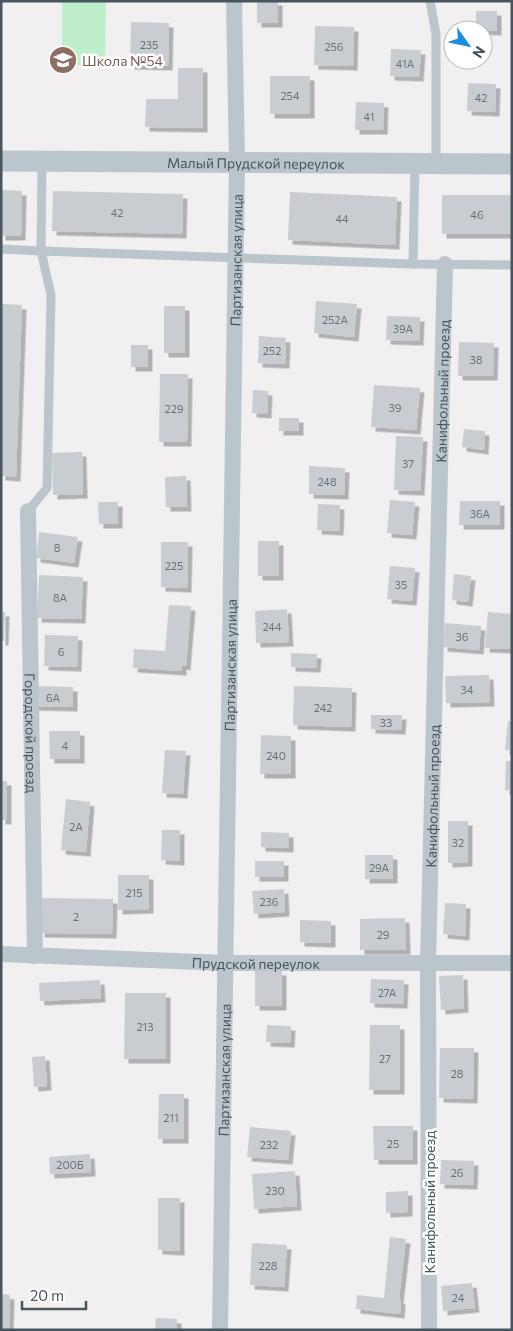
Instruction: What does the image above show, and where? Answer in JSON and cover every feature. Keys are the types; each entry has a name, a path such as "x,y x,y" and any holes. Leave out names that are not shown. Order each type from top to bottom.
{"street":[{"name":"Партизанская улица","path":"220,1330 235,257 234,1"},
{"name":"Малый Прудской переулок","path":"1,161 512,164"},
{"name":"Канифольный проезд","path":"430,1330 428,963 445,264"},
{"name":"Городской проезд","path":"28,511 35,956"},
{"name":"Прудской переулок","path":"1,954 225,963 512,963"}],"lane":[{"path":"413,264 426,163 436,34 430,1"},
{"path":"28,511 47,488 51,295 41,251 42,162"},
{"path":"1,249 413,264 512,265"}],"green space":[{"path":"62,1 106,1 105,65 62,65"}],"building":[{"path":"257,1 278,1 278,23 257,23"},
{"path":"476,11 497,11 497,31 493,31 493,20 476,20"},
{"path":"131,22 169,23 168,66 130,65"},
{"path":"315,26 354,27 353,66 314,65"},
{"path":"391,49 421,50 419,77 390,76"},
{"path":"178,68 203,68 203,128 145,127 146,99 178,99"},
{"path":"270,76 310,76 310,114 270,114"},
{"path":"468,83 496,84 495,112 467,111"},
{"path":"356,102 384,103 383,130 355,130"},
{"path":"1,190 22,191 21,236 1,236"},
{"path":"53,191 183,194 182,234 52,231"},
{"path":"290,192 397,197 395,245 288,240"},
{"path":"442,195 512,195 512,234 442,234"},
{"path":"316,301 357,304 354,337 314,333"},
{"path":"1,304 22,305 16,477 1,476"},
{"path":"164,306 185,306 185,353 164,353"},
{"path":"387,316 420,317 419,341 386,340"},
{"path":"259,336 286,338 285,364 258,363"},
{"path":"459,342 494,343 493,376 458,376"},
{"path":"131,345 148,345 148,367 131,367"},
{"path":"160,374 188,374 187,442 159,442"},
{"path":"374,385 420,388 416,430 371,427"},
{"path":"253,390 268,391 267,414 252,413"},
{"path":"279,418 299,418 299,431 279,431"},
{"path":"464,429 485,431 484,450 462,447"},
{"path":"396,436 423,437 420,491 394,490"},
{"path":"82,452 83,494 53,495 52,453"},
{"path":"309,466 345,468 344,495 309,494"},
{"path":"186,476 187,507 166,507 165,477"},
{"path":"390,500 415,502 412,535 387,533"},
{"path":"460,501 500,501 500,525 459,525"},
{"path":"98,502 118,502 118,524 99,524"},
{"path":"318,504 340,505 339,531 317,530"},
{"path":"39,532 78,537 74,563 36,558"},
{"path":"258,541 279,541 279,576 258,576"},
{"path":"161,542 188,542 187,588 161,587"},
{"path":"390,566 415,568 412,601 387,599"},
{"path":"454,574 471,576 468,602 452,600"},
{"path":"39,575 83,577 81,619 37,618"},
{"path":"169,605 191,606 186,666 182,665 182,671 133,668 134,649 165,651"},
{"path":"287,609 289,642 256,643 255,611"},
{"path":"1,612 5,612 4,641 1,641"},
{"path":"488,612 512,614 511,649 485,648"},
{"path":"445,623 481,626 479,650 443,647"},
{"path":"45,635 78,636 77,667 44,666"},
{"path":"291,653 317,654 316,668 291,667"},
{"path":"489,675 490,702 446,703 445,676"},
{"path":"34,686 73,687 73,707 33,706"},
{"path":"294,686 352,688 351,727 293,725"},
{"path":"371,715 402,715 401,730 371,729"},
{"path":"508,721 512,722 512,751 505,750"},
{"path":"49,731 80,731 80,759 50,759"},
{"path":"261,735 291,736 291,774 260,774"},
{"path":"165,750 186,751 183,794 162,793"},
{"path":"506,761 512,761 512,791 505,790"},
{"path":"1,781 7,781 7,820 1,820"},
{"path":"66,799 90,802 86,852 61,850"},
{"path":"448,821 468,821 468,862 448,863"},
{"path":"162,830 180,830 180,861 161,860"},
{"path":"261,832 289,833 289,848 261,847"},
{"path":"365,855 393,855 393,879 365,879"},
{"path":"255,861 284,861 284,877 255,877"},
{"path":"118,875 149,875 149,909 118,910"},
{"path":"284,889 285,912 254,914 252,891"},
{"path":"41,898 113,899 112,934 40,933"},
{"path":"445,903 466,904 465,936 443,934"},
{"path":"405,918 406,950 360,950 360,919"},
{"path":"300,920 331,921 331,943 300,942"},
{"path":"255,971 282,971 282,1006 255,1006"},
{"path":"463,975 464,1008 441,1010 439,976"},
{"path":"371,979 404,980 403,1004 370,1003"},
{"path":"100,980 101,998 40,1001 39,983"},
{"path":"125,993 166,993 166,1059 124,1059"},
{"path":"267,1025 291,1026 290,1043 266,1042"},
{"path":"370,1025 400,1025 400,1090 369,1090"},
{"path":"440,1048 474,1048 473,1099 439,1098"},
{"path":"45,1056 47,1086 34,1087 32,1057"},
{"path":"159,1094 184,1094 184,1139 158,1139"},
{"path":"373,1126 413,1126 413,1160 374,1160"},
{"path":"250,1127 291,1131 288,1160 247,1157"},
{"path":"90,1154 91,1172 50,1174 49,1157"},
{"path":"441,1160 474,1161 473,1185 440,1184"},
{"path":"295,1171 297,1206 254,1209 252,1174"},
{"path":"408,1191 408,1212 386,1213 386,1192"},
{"path":"158,1198 180,1198 180,1251 158,1250"},
{"path":"390,1237 406,1239 399,1299 401,1300 400,1314 356,1309 357,1295 384,1298"},
{"path":"252,1243 287,1245 284,1287 250,1285"},
{"path":"472,1283 475,1308 443,1311 441,1286"},
{"path":"1,1294 10,1295 9,1330 1,1330"},
{"path":"156,1318 177,1319 177,1330 155,1330"}],"place":[{"name":"Школа №54","path":"63,60"}]}
